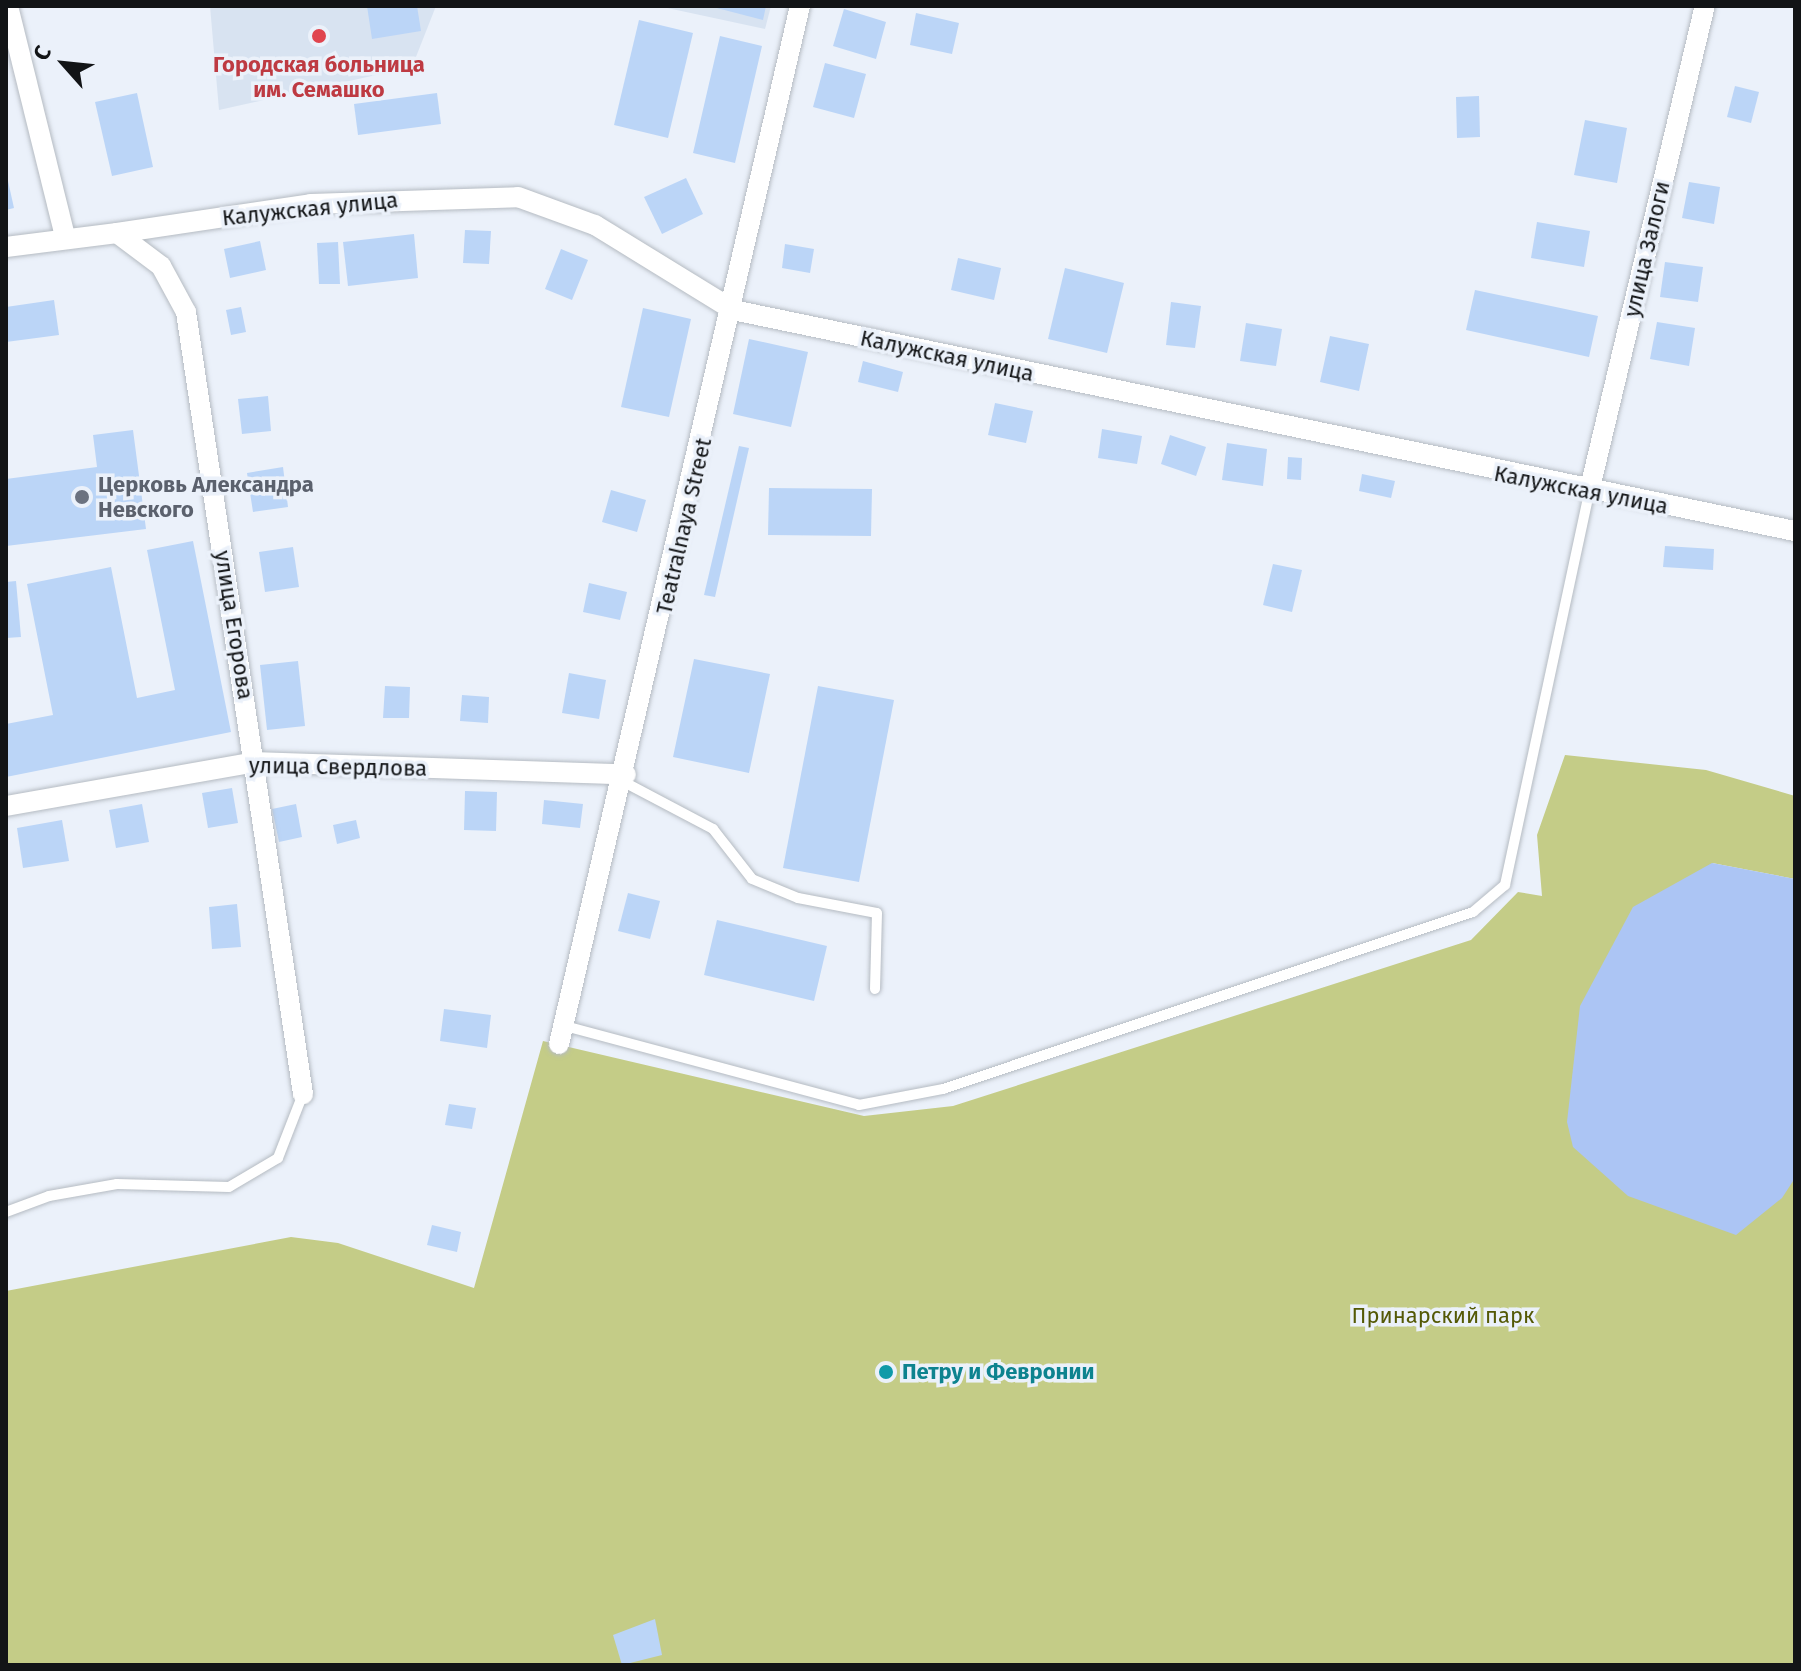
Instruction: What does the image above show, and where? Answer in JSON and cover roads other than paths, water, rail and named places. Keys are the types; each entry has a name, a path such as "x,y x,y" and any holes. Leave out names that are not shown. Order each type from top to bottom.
{"street":[{"path":"8,6 65,237"},
{"name":"Teatralnaya Street","path":"562,1035 625,778 800,6"},
{"name":"улица Залоги","path":"1589,492 1705,6"},
{"name":"Калужская улица","path":"117,233 311,204 518,197 595,225 733,310 1589,492 1795,531"},
{"path":"6,247 65,237 117,233"},
{"name":"улица Егорова","path":"117,233 161,266 186,312 303,1094"},
{"name":"улица Свердлова","path":"6,806 255,762 625,778"}],"lane":[{"path":"562,1035 859,1105 943,1089 1473,912 1505,885 1589,492"},
{"path":"625,778 713,829 752,879 798,898 877,913 875,989"},
{"path":"6,1212 49,1196 117,1184 229,1187 278,1158 303,1094"}],"water":[{"path":"1712,863 1795,879 1795,1178 1782,1198 1736,1235 1628,1196 1573,1147 1567,1122 1580,1006 1633,907"}],"place":[{"name":"Городская больница им. Семашко","path":"319,36"},
{"name":"Церковь Александра Невского","path":"82,497"},
{"name":"Петру и Февронии","path":"886,1372"}],"park label":[{"name":"Принарский парк","path":"1443,1316"}]}
